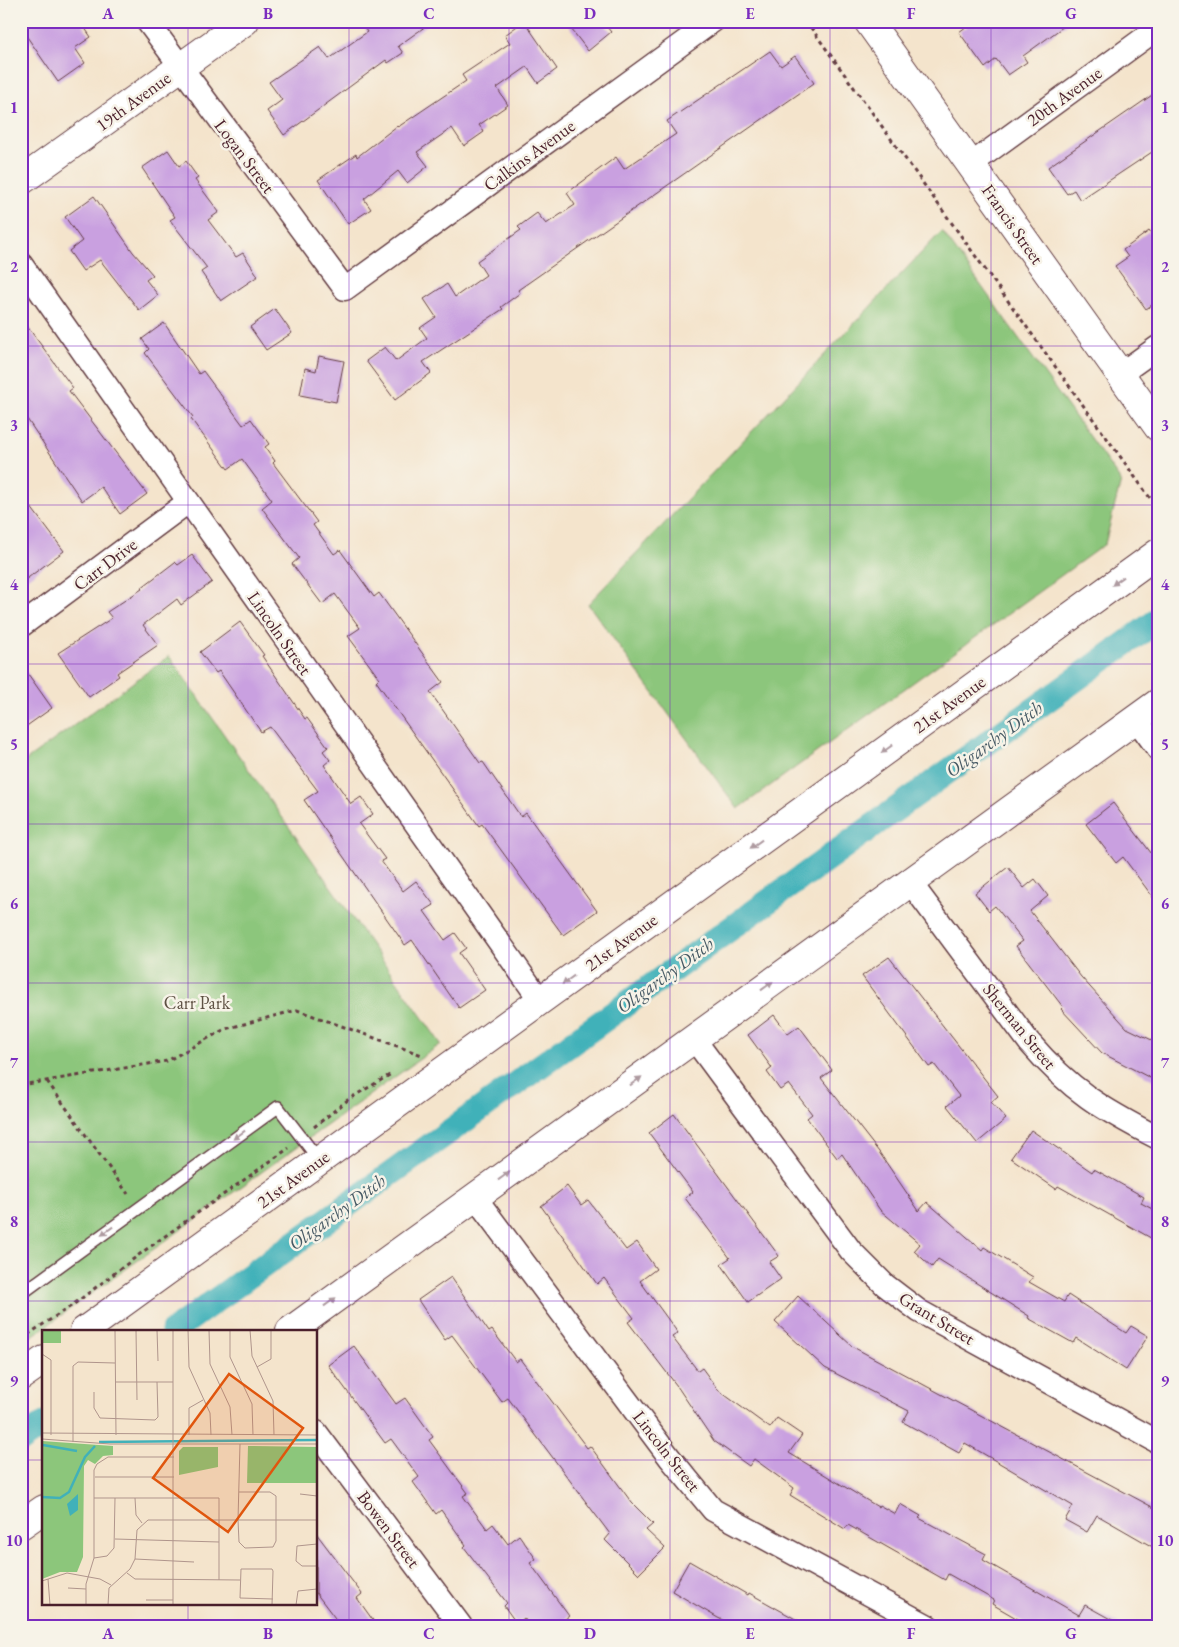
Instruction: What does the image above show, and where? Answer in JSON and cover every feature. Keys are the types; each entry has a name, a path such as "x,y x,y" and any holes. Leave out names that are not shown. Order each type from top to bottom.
{"street":[{"name":"Logan Street","path":"147,21 345,289"},
{"name":"19th Avenue","path":"21,181 245,21"},
{"name":"Calkins Avenue","path":"345,289 713,21"},
{"name":"Francis Street","path":"868,21 1158,427"},
{"name":"20th Avenue","path":"970,165 1158,28"},
{"name":"Lincoln Street","path":"21,264 540,1000"},
{"path":"1120,374 1158,347"},
{"name":"Carr Drive","path":"21,626 188,502"},
{"name":"21st Avenue","path":"85,1330 1158,553"},
{"path":"291,1330 1158,703"},
{"path":"1136,719 1158,749"},
{"name":"Sherman Street","path":"910,882 1047,1064 1085,1098 1158,1138"},
{"name":"Grant Street","path":"694,1039 851,1251 885,1286 919,1311 1158,1442"},
{"name":"Lincoln Street","path":"475,1197 670,1458 713,1510 928,1626"},
{"path":"21,1376 42,1361"},
{"name":"Bowen Street","path":"318,1435 462,1626"},
{"path":"21,1525 42,1510"}],"lane":[{"path":"21,1294 278,1107 319,1160"}],"path":[{"path":"806,21 1158,509"},
{"path":"21,1085 166,1061 225,1029 297,1010 424,1055 415,1060"},
{"path":"306,1133 349,1099 399,1070"},
{"path":"47,1081 128,1194"},
{"path":"21,1339 74,1304 144,1250 293,1144"}],"green space":[{"path":"942,231 1121,481 1105,544 738,809 588,604"},
{"name":"Carr Park","path":"169,656 441,1044 21,1344 21,764"}],"building":[{"path":"21,21 80,21 91,37 75,48 85,63 58,82 21,28"},
{"path":"376,21 433,21 398,46 403,53 388,63 386,60 284,135 267,111 282,100 269,82 320,47 329,59 367,32 365,29"},
{"path":"524,21 557,69 538,83 527,67 497,88 508,105 479,125 484,132 464,146 452,128 417,152 428,166 407,183 398,171 364,199 371,209 348,224 318,180 356,154 357,157 397,126 466,81 462,75 510,43 505,35"},
{"path":"565,21 602,21 611,32 588,51"},
{"path":"974,21 1071,21 1023,56 1027,62 1008,75 996,59 985,68 959,32"},
{"path":"770,51 781,66 795,56 814,83 518,290 520,293 501,307 503,309 423,362 431,373 395,400 366,361 385,347 396,361 427,338 420,328 436,317 424,299 447,284 455,297 486,275 477,261 521,230 518,227 537,213 546,224 575,205 567,193 616,157 624,169 676,134 667,121"},
{"path":"1158,91 1158,148 1080,200 1074,190 1067,194 1048,167"},
{"path":"168,150 179,166 186,161 198,178 195,180 219,212 208,220 236,257 243,253 258,276 221,301 201,272 207,268 170,220 175,217 142,168"},
{"path":"94,196 133,252 153,275 146,280 158,295 139,310 100,260 83,271 69,251 82,241 65,217"},
{"path":"1149,231 1158,243 1158,301 1146,309 1115,266 1128,257 1123,250"},
{"path":"275,309 292,333 266,350 250,327"},
{"path":"21,318 73,388 69,391 147,494 120,514 101,487 82,501 21,410"},
{"path":"164,323 199,374 203,371 243,425 251,419 269,444 265,447 275,461 273,463 317,522 313,525 334,554 340,550 374,597 379,593 443,682 430,692 480,763 483,762 521,817 526,813 597,911 563,935 482,824 479,826 376,681 379,678 348,636 360,628 335,594 322,604 292,564 299,558 262,508 272,500 242,459 228,469 191,419 193,417 145,353 149,349 142,339"},
{"path":"319,356 344,361 336,402 300,395 305,368 316,371"},
{"path":"21,494 64,551 21,583"},
{"path":"192,555 212,582 181,605 177,599 143,625 158,645 117,673 119,676 89,697 58,653 112,618 107,612 142,589 175,562 178,565"},
{"path":"240,622 264,655 262,656 305,719 307,718 328,747 323,751 330,760 324,765 351,804 361,797 373,814 359,824 385,859 381,861 403,891 416,881 434,905 424,911 445,940 455,933 466,948 459,953 485,990 459,1008 412,940 405,945 304,800 318,791 270,727 261,732 219,671 216,673 200,652"},
{"path":"21,664 52,708 21,730"},
{"path":"1113,803 1158,862 1158,904 1123,857 1116,863 1086,824"},
{"path":"1008,867 1024,888 1035,879 1048,896 1030,911 1081,977 1127,1028 1158,1043 1158,1082 1102,1053 1061,1009 1063,1007 1016,946 1023,941 995,906 989,911 975,893"},
{"path":"889,957 998,1096 991,1102 1006,1119 977,1143 947,1106 959,1096 934,1064 929,1067 862,976"},
{"path":"774,1015 788,1034 799,1026 832,1070 821,1078 879,1152 919,1211 927,1202 982,1250 984,1247 1033,1277 1029,1282 1064,1302 1068,1295 1126,1333 1131,1326 1148,1336 1126,1370 1076,1338 1073,1343 1028,1318 1029,1316 938,1259 932,1267 914,1251 920,1244 880,1210 842,1154 837,1158 807,1118 812,1114 789,1084 780,1090 767,1072 772,1068 748,1035"},
{"path":"674,1114 779,1256 769,1262 781,1279 748,1302 721,1264 730,1258 685,1198 693,1192 649,1133"},
{"path":"1031,1130 1092,1172 1094,1169 1144,1197 1141,1203 1158,1212 1158,1242 1058,1186 1056,1189 1011,1158"},
{"path":"567,1186 581,1205 588,1200 626,1250 637,1242 656,1269 640,1281 678,1333 672,1337 698,1371 702,1368 718,1390 770,1428 777,1418 802,1435 789,1453 878,1507 879,1505 895,1514 900,1504 921,1516 919,1518 986,1554 983,1560 1079,1615 1085,1605 1123,1626 1030,1626 992,1604 994,1600 948,1574 945,1580 848,1525 845,1529 790,1495 794,1488 754,1459 749,1466 714,1441 677,1386 628,1322 634,1318 604,1278 597,1284 541,1206"},
{"path":"451,1277 489,1332 492,1330 516,1362 520,1359 587,1448 590,1446 632,1503 653,1524 646,1530 665,1548 639,1574 605,1540 610,1534 508,1398 502,1402 452,1335 445,1340 418,1300"},
{"path":"798,1296 853,1347 1158,1510 1158,1550 1097,1515 1087,1532 1065,1520 1073,1506 965,1443 959,1453 903,1422 909,1411 825,1368 775,1322"},
{"path":"354,1346 396,1404 405,1398 433,1437 429,1440 468,1493 463,1496 487,1529 493,1524 508,1544 519,1535 536,1559 530,1563 569,1616 556,1626 530,1626 524,1618 517,1624 504,1606 507,1603 464,1547 466,1545 441,1510 436,1514 413,1482 419,1477 391,1439 385,1443 328,1365"},
{"path":"318,1536 362,1594 357,1598 377,1626 341,1626 318,1596"},
{"path":"689,1561 748,1595 749,1593 808,1626 736,1626 718,1618 672,1591"}],"waterway":[{"name":"Oligarchy Ditch","path":"174,1330 1158,620"},
{"name":"Oligarchy Ditch","path":"21,1440 42,1425"}]}
